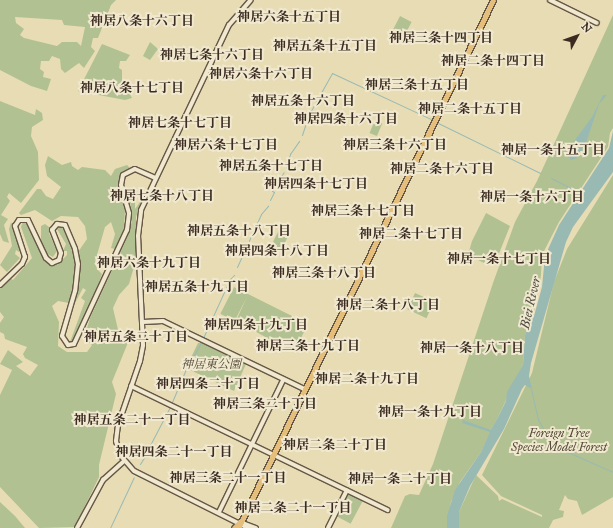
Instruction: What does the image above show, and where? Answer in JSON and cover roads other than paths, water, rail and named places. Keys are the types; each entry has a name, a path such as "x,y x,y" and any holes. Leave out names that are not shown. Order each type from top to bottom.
{"main road":[{"path":"234,528 239,525 493,0"}],"street":[{"path":"248,528 239,525 219,512 137,473 124,461 117,448 116,433 142,353 138,224 141,210 229,25 251,0"},
{"path":"550,0 597,23"},
{"path":"0,285 22,264 25,257 15,226 19,220 28,220 46,258 52,262 58,260 61,253 52,230 57,224 65,225 75,250 78,264 75,291 62,336 65,343 74,344 127,230 129,213 121,185 123,175 135,169 155,178"},
{"path":"142,322 163,321 304,389"},
{"path":"219,512 283,380"},
{"path":"131,386 388,510"},
{"path":"77,528 103,480 124,461"},
{"path":"328,528 347,490"},
{"path":"239,525 256,528"}],"water":[{"path":"603,95 607,95 599,104 587,140 577,158 571,160 568,156 575,140 592,117"},
{"path":"613,131 613,172 573,227 566,242 531,363 529,376 532,389 525,385 522,389 504,429 470,486 459,512 459,528 447,528 447,516 455,490 481,452 490,432 462,423 463,420 491,430 498,417 506,401 507,392 523,365 525,335 534,316 542,287 545,256 559,225 609,148"}],"waterway":[{"path":"302,135 308,116 332,73 433,120"},
{"path":"436,122 540,173"},
{"path":"286,168 290,154 299,141"},
{"path":"270,200 274,192 272,191 284,172"},
{"path":"551,178 581,193"},
{"path":"237,267 261,214 268,206"},
{"path":"203,338 230,279 234,275"},
{"path":"172,402 187,367 201,343"},
{"path":"531,389 538,420 554,446 613,472"},
{"path":"148,449 170,407"},
{"path":"140,464 145,456"},
{"path":"110,528 134,477"}],"district":[{"name":"神居六条十五丁目","path":"289,17"},
{"name":"神居八条十六丁目","path":"142,21"},
{"name":"神居三条十四丁目","path":"441,38"},
{"name":"神居五条十五丁目","path":"325,46"},
{"name":"神居七条十六丁目","path":"212,55"},
{"name":"神居二条十四丁目","path":"493,61"},
{"name":"神居六条十六丁目","path":"261,74"},
{"name":"神居三条十五丁目","path":"417,85"},
{"name":"神居八条十七丁目","path":"132,88"},
{"name":"神居五条十六丁目","path":"303,101"},
{"name":"神居二条十五丁目","path":"470,109"},
{"name":"神居四条十六丁目","path":"346,119"},
{"name":"神居七条十七丁目","path":"180,123"},
{"name":"神居六条十七丁目","path":"226,145"},
{"name":"神居三条十六丁目","path":"395,145"},
{"name":"神居一条十五丁目","path":"553,150"},
{"name":"神居五条十七丁目","path":"271,166"},
{"name":"神居二条十六丁目","path":"442,169"},
{"name":"神居四条十七丁目","path":"316,184"},
{"name":"神居七条十八丁目","path":"162,196"},
{"name":"神居一条十六丁目","path":"532,197"},
{"name":"神居三条十七丁目","path":"363,211"},
{"name":"神居五条十八丁目","path":"239,231"},
{"name":"神居二条十七丁目","path":"411,234"},
{"name":"神居四条十八丁目","path":"277,251"},
{"name":"神居一条十七丁目","path":"499,259"},
{"name":"神居六条十九丁目","path":"149,263"},
{"name":"神居三条十八丁目","path":"324,273"},
{"name":"神居五条十九丁目","path":"197,287"},
{"name":"神居二条十八丁目","path":"388,305"},
{"name":"神居四条十九丁目","path":"256,325"},
{"name":"神居五条二十丁目","path":"136,337"},
{"name":"神居三条十九丁目","path":"308,346"},
{"name":"神居一条十八丁目","path":"472,348"},
{"name":"神居二条十九丁目","path":"367,379"},
{"name":"神居四条二十丁目","path":"208,384"},
{"name":"神居三条二十丁目","path":"265,404"},
{"name":"神居一条十九丁目","path":"430,412"},
{"name":"神居五条二十一丁目","path":"132,420"},
{"name":"神居二条二十丁目","path":"335,445"},
{"name":"神居四条二十一丁目","path":"174,452"},
{"name":"神居三条二十一丁目","path":"228,478"},
{"name":"神居一条二十丁目","path":"400,479"},
{"name":"神居二条二十一丁目","path":"293,508"}],"water label":[{"name":"Biei River","path":"531,303"}],"park label":[{"name":"神居東公園","path":"211,365"},
{"name":"Foreign Tree Species Model Forest","path":"559,441"}]}
